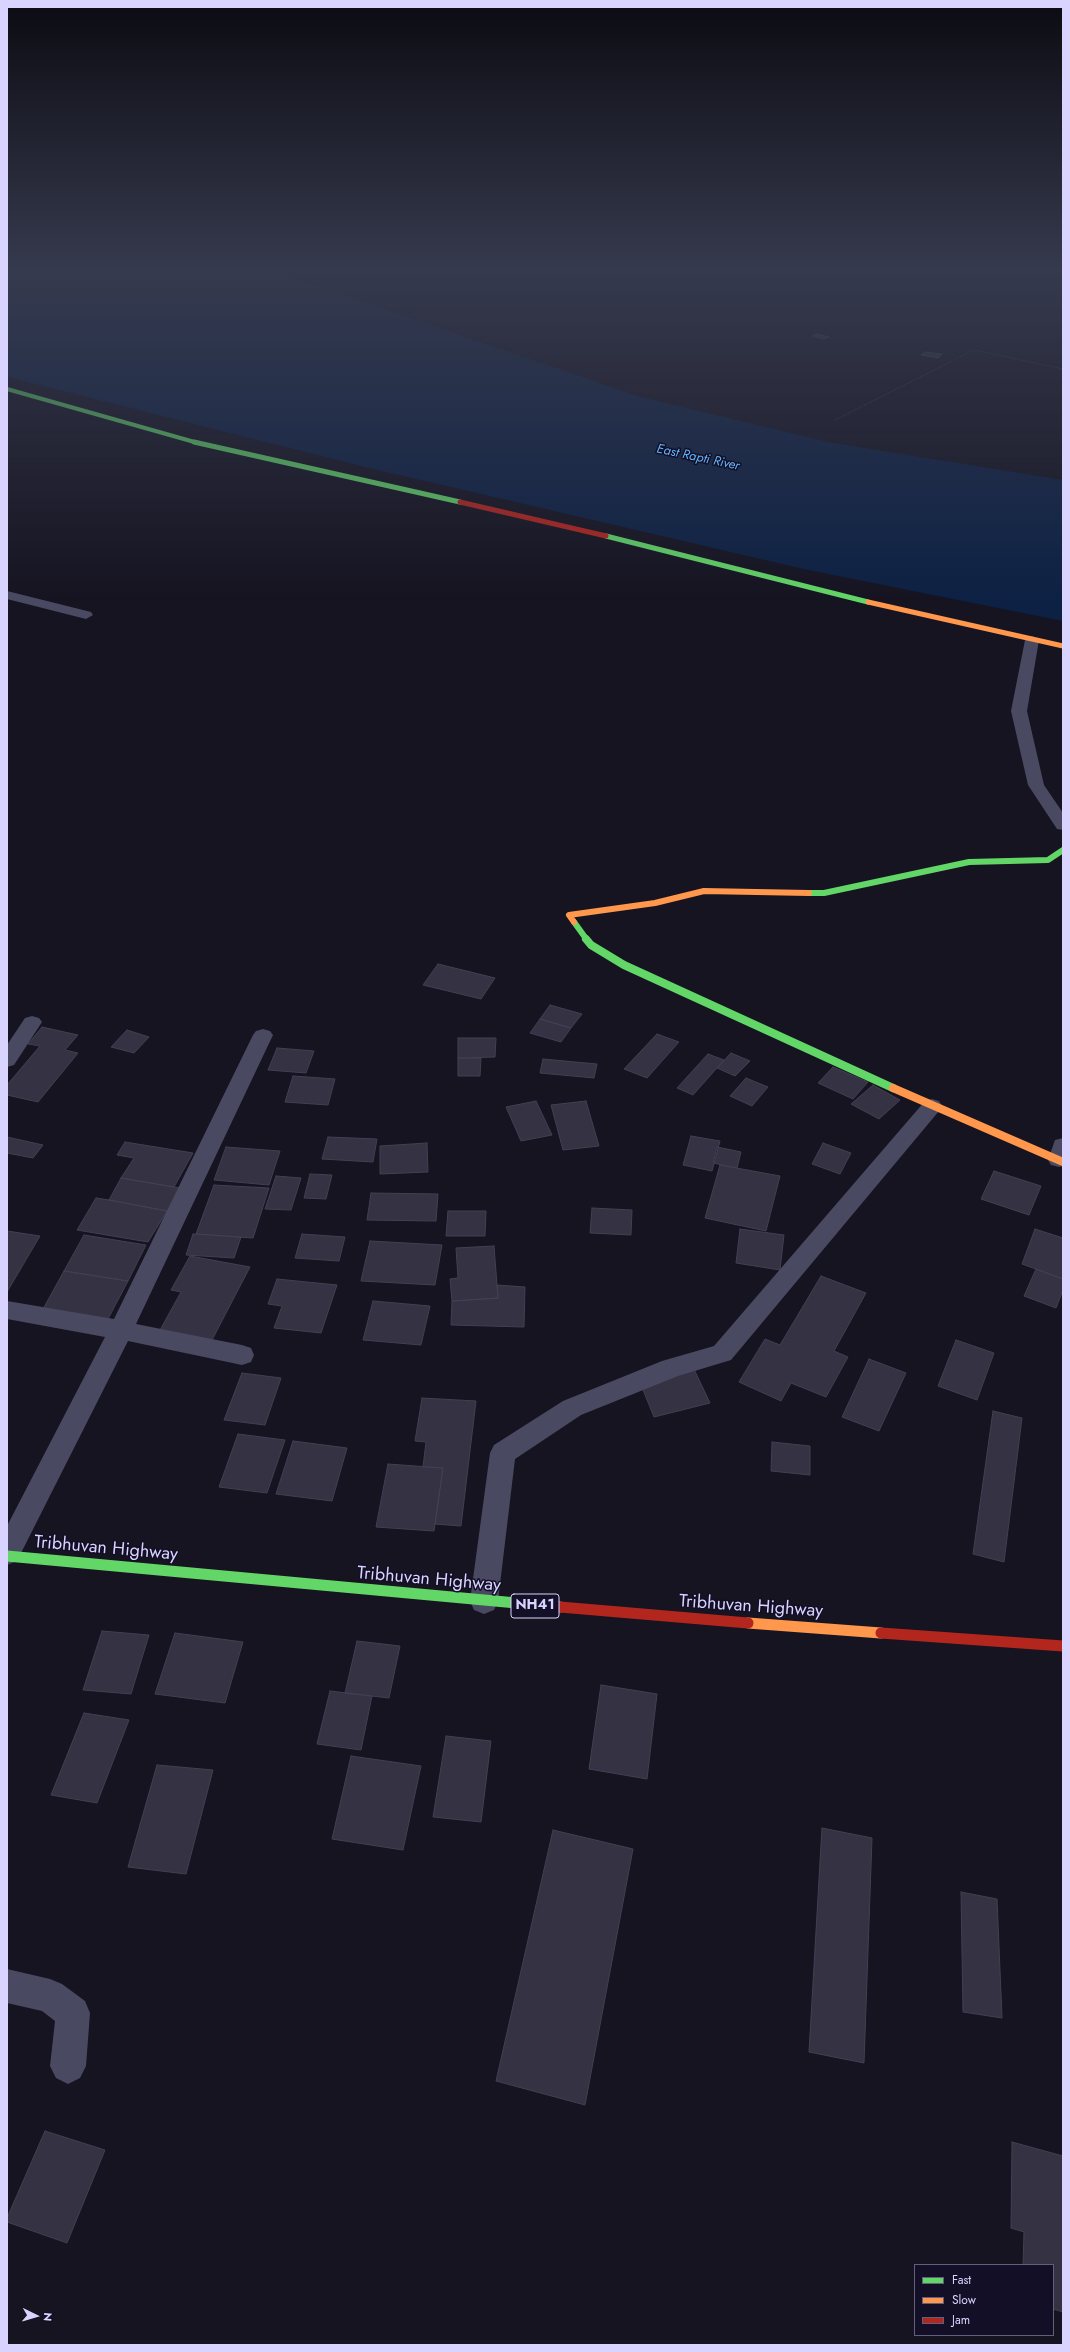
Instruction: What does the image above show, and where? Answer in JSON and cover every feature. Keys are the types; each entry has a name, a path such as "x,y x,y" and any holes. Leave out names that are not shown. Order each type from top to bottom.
{"street":[{"path":"7,389 213,447 553,523 887,607 1063,646"},
{"path":"7,595 86,615"},
{"path":"1032,640 1019,711 1036,785 1063,825"},
{"path":"1062,1156 932,1106 624,965 591,944 569,915 655,903 704,891 824,893 969,862 1048,860 1063,850"},
{"path":"7,1060 32,1022"},
{"path":"7,1554 121,1330 263,1035"},
{"path":"484,1601 503,1453 572,1408 670,1368 722,1353 932,1106"},
{"path":"7,1310 121,1330 242,1355"},
{"name":"Tribhuvan Highway","path":"7,1554 631,1614 1063,1646"},
{"path":"7,1986 50,1996 73,2013 68,2066"}],"path":[{"path":"835,420 909,383"}],"water":[{"name":"East Rapti River","path":"30,383 599,383 641,397 828,442 1063,480 1063,621 804,569 365,467"}],"building":[{"path":"438,964 495,978 481,999 423,985"},
{"path":"550,1005 582,1014 571,1028 540,1019"},
{"path":"540,1019 571,1028 561,1042 530,1033"},
{"path":"42,1027 78,1035 65,1050 78,1053 38,1102 7,1095 7,1085 40,1046 28,1044"},
{"path":"127,1030 149,1037 134,1053 111,1047"},
{"path":"657,1034 679,1042 647,1078 624,1069"},
{"path":"458,1038 496,1038 495,1057 458,1058"},
{"path":"277,1048 314,1051 306,1073 268,1070"},
{"path":"731,1053 750,1061 735,1076 717,1068"},
{"path":"708,1054 724,1060 693,1095 677,1088"},
{"path":"458,1058 481,1058 480,1076 458,1076"},
{"path":"543,1059 597,1064 594,1078 540,1073"},
{"path":"833,1067 868,1082 853,1099 818,1083"},
{"path":"293,1076 335,1079 328,1105 285,1102"},
{"path":"746,1078 768,1087 752,1106 730,1096"},
{"path":"873,1085 900,1100 879,1119 851,1104"},
{"path":"536,1101 552,1135 521,1141 506,1107"},
{"path":"586,1101 599,1146 563,1150 551,1105"},
{"path":"691,1136 720,1141 712,1171 683,1165"},
{"path":"7,1137 43,1145 33,1158 7,1153"},
{"path":"328,1137 377,1139 373,1162 322,1159"},
{"path":"125,1142 193,1153 174,1187 121,1178 134,1158 117,1155"},
{"path":"427,1143 428,1172 380,1174 380,1146"},
{"path":"823,1143 851,1153 840,1174 812,1164"},
{"path":"226,1147 280,1151 269,1185 214,1180"},
{"path":"717,1147 741,1152 737,1168 713,1163"},
{"path":"720,1165 780,1176 766,1231 705,1218"},
{"path":"994,1171 1041,1186 1029,1215 981,1199"},
{"path":"310,1174 332,1175 326,1199 304,1198"},
{"path":"276,1176 301,1178 291,1210 265,1209"},
{"path":"121,1178 181,1188 167,1211 109,1200"},
{"path":"214,1185 269,1188 253,1238 196,1234"},
{"path":"371,1193 438,1194 436,1221 367,1220"},
{"path":"96,1198 167,1211 148,1242 77,1230"},
{"path":"592,1208 632,1210 631,1235 590,1233"},
{"path":"448,1211 486,1211 485,1236 446,1236"},
{"path":"740,1229 784,1235 780,1270 736,1263"},
{"path":"1035,1229 1063,1238 1063,1279 1022,1264"},
{"path":"7,1231 40,1236 7,1292"},
{"path":"193,1234 241,1237 234,1258 186,1255"},
{"path":"302,1234 345,1237 339,1261 295,1258"},
{"path":"84,1235 146,1245 128,1281 64,1271"},
{"path":"370,1241 442,1245 435,1285 361,1281"},
{"path":"494,1246 498,1298 452,1301 450,1279 458,1278 456,1248"},
{"path":"190,1256 250,1267 212,1340 160,1330 181,1292 171,1290"},
{"path":"1036,1269 1063,1279 1063,1290 1056,1308 1024,1296"},
{"path":"64,1271 128,1281 108,1319 43,1309"},
{"path":"821,1276 866,1293 834,1351 848,1357 826,1397 791,1383 781,1401 739,1382 765,1339 780,1345"},
{"path":"277,1279 337,1285 321,1333 274,1328 282,1306 268,1304"},
{"path":"497,1285 525,1287 524,1327 451,1325 452,1301 498,1298"},
{"path":"373,1301 430,1306 421,1345 363,1340"},
{"path":"956,1340 994,1353 977,1400 938,1386"},
{"path":"869,1359 906,1373 879,1431 842,1417"},
{"path":"693,1367 710,1403 654,1417 639,1380"},
{"path":"242,1373 281,1378 265,1425 224,1420"},
{"path":"422,1398 476,1401 461,1526 435,1524 443,1468 423,1467 426,1442 415,1441"},
{"path":"993,1411 1022,1418 1004,1562 973,1554"},
{"path":"238,1434 285,1440 267,1493 219,1487"},
{"path":"293,1441 347,1448 332,1501 276,1494"},
{"path":"772,1442 810,1446 810,1475 771,1471"},
{"path":"388,1464 443,1468 434,1531 376,1527"},
{"path":"102,1631 149,1635 131,1694 83,1690"},
{"path":"175,1633 243,1642 225,1703 155,1694"},
{"path":"357,1641 400,1646 389,1698 345,1693"},
{"path":"601,1685 657,1694 647,1779 589,1769"},
{"path":"330,1691 372,1696 361,1750 317,1744"},
{"path":"84,1713 129,1720 97,1803 51,1795"},
{"path":"446,1736 491,1741 481,1822 433,1817"},
{"path":"351,1756 421,1766 403,1850 332,1839"},
{"path":"157,1765 213,1770 186,1874 128,1867"},
{"path":"822,1828 872,1838 864,2063 809,2052"},
{"path":"553,1830 633,1849 585,2105 496,2081"},
{"path":"961,1892 997,1899 1002,2018 963,2012"},
{"path":"45,2131 105,2150 67,2243 7,2222 7,2218"},
{"path":"1012,2142 1063,2156 1063,2312 1054,2309 1054,2264 1023,2264 1024,2232 1011,2228"}],"traffic: fast":[{"path":"7,389 213,447 460,502"},
{"path":"606,536 868,602"},
{"path":"809,893 824,893 969,862 1048,860 1063,850"},
{"path":"574,922 591,945 624,965 893,1088"},
{"path":"7,1556 560,1607"}],"traffic: slow":[{"path":"868,602 1063,646"},
{"path":"574,922 569,915 655,903 704,891 809,893"},
{"path":"893,1088 1063,1162"},
{"path":"748,1623 881,1633"}],"traffic: jam":[{"path":"460,502 606,536"},
{"path":"560,1607 748,1623"},
{"path":"881,1633 1063,1646"}]}
